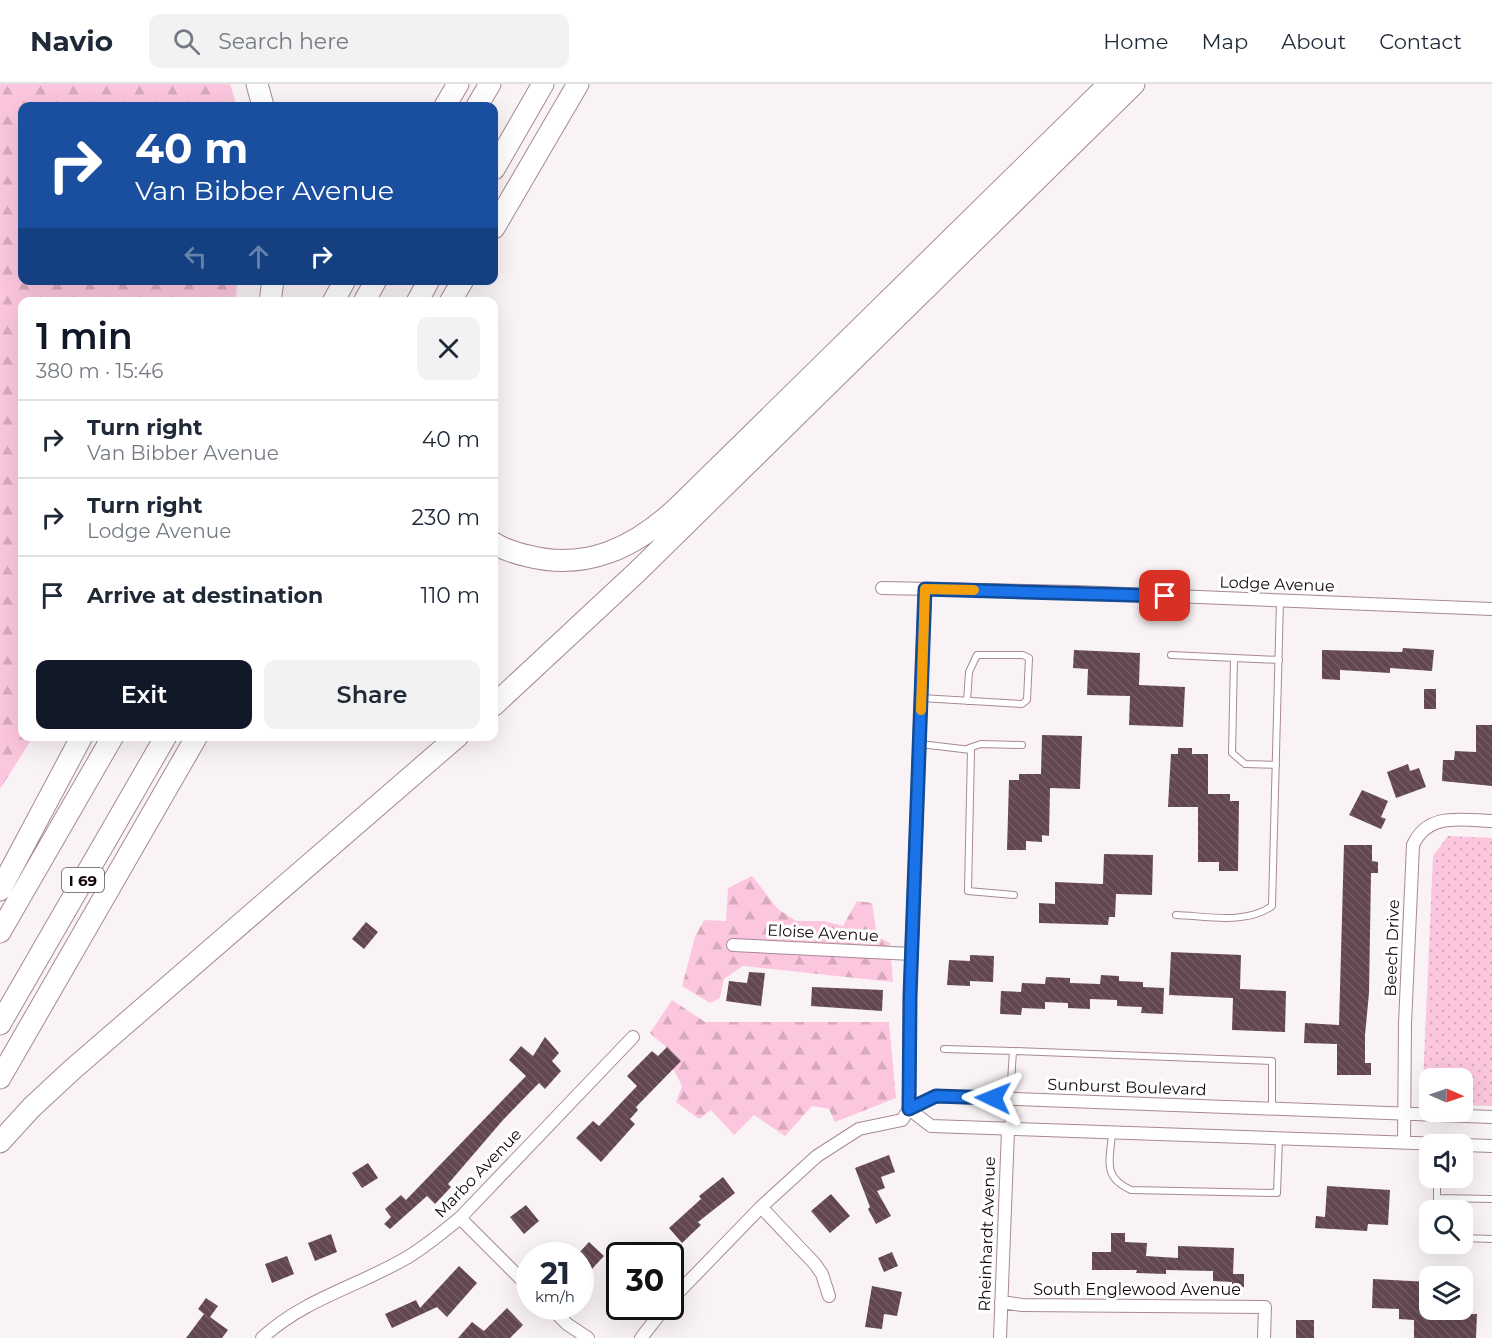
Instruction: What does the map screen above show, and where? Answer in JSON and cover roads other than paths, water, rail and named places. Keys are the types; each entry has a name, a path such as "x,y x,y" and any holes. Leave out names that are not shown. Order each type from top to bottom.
{"highway":[{"path":"257,84 262,102"},
{"path":"447,102 458,84"},
{"path":"479,102 490,84"},
{"path":"498,162 543,84"},
{"path":"498,222 578,84"},
{"path":"498,545 513,552 541,559 578,561 612,553 658,525 1110,84"},
{"path":"498,701 637,572 1134,84"},
{"path":"0,890 79,741"},
{"name":"I 69","path":"0,932 110,741"},
{"name":"I 69","path":"0,1024 163,741"},
{"path":"0,1078 194,741"},
{"path":"0,1142 32,1107 73,1069 452,741"}],"street":[{"name":"Lodge Avenue","path":"882,588 1492,609"},
{"path":"684,1287 761,1207 817,1156 859,1129 902,1120 909,1109 925,589"},
{"name":"Beech Drive","path":"1404,1143 1413,845 1422,829 1435,821 1492,821"},
{"name":"Eloise Avenue","path":"733,945 912,954"},
{"name":"Marbo Avenue","path":"262,1338 282,1321 314,1301 408,1257 460,1218 633,1037"},
{"name":"Sunburst Boulevard","path":"909,1109 936,1096 1492,1117"},
{"path":"909,1109 931,1126 1419,1143"},
{"name":"Rheinhardt Avenue","path":"1000,1338 1008,1130"},
{"path":"1473,1145 1492,1146"},
{"path":"761,1207 815,1264 822,1274 829,1296"},
{"path":"460,1218 516,1274"},
{"name":"South Englewood Avenue","path":"1001,1302 1022,1305 1265,1307 1264,1338"},
{"path":"563,1320 588,1338"},
{"path":"641,1338 655,1320"}],"lane":[{"path":"1176,915 1243,917 1260,914 1272,906 1281,600"},
{"path":"921,698 967,701 1022,704 1028,700 1029,658 1023,655 977,655 969,672 967,701"},
{"path":"1171,655 1279,660"},
{"path":"1234,658 1232,753 1245,764 1276,765"},
{"path":"920,744 969,748 987,744 1022,745"},
{"path":"969,748 968,891 1014,895"},
{"path":"944,1048 1272,1061 1272,1108"},
{"path":"1008,1130 1012,1099 1013,1050"},
{"path":"1112,1133 1109,1171 1116,1183 1131,1190 1277,1193 1279,1139"},
{"path":"1437,1188 1437,1198 1492,1199"},
{"path":"1473,1238 1492,1239"}]}
